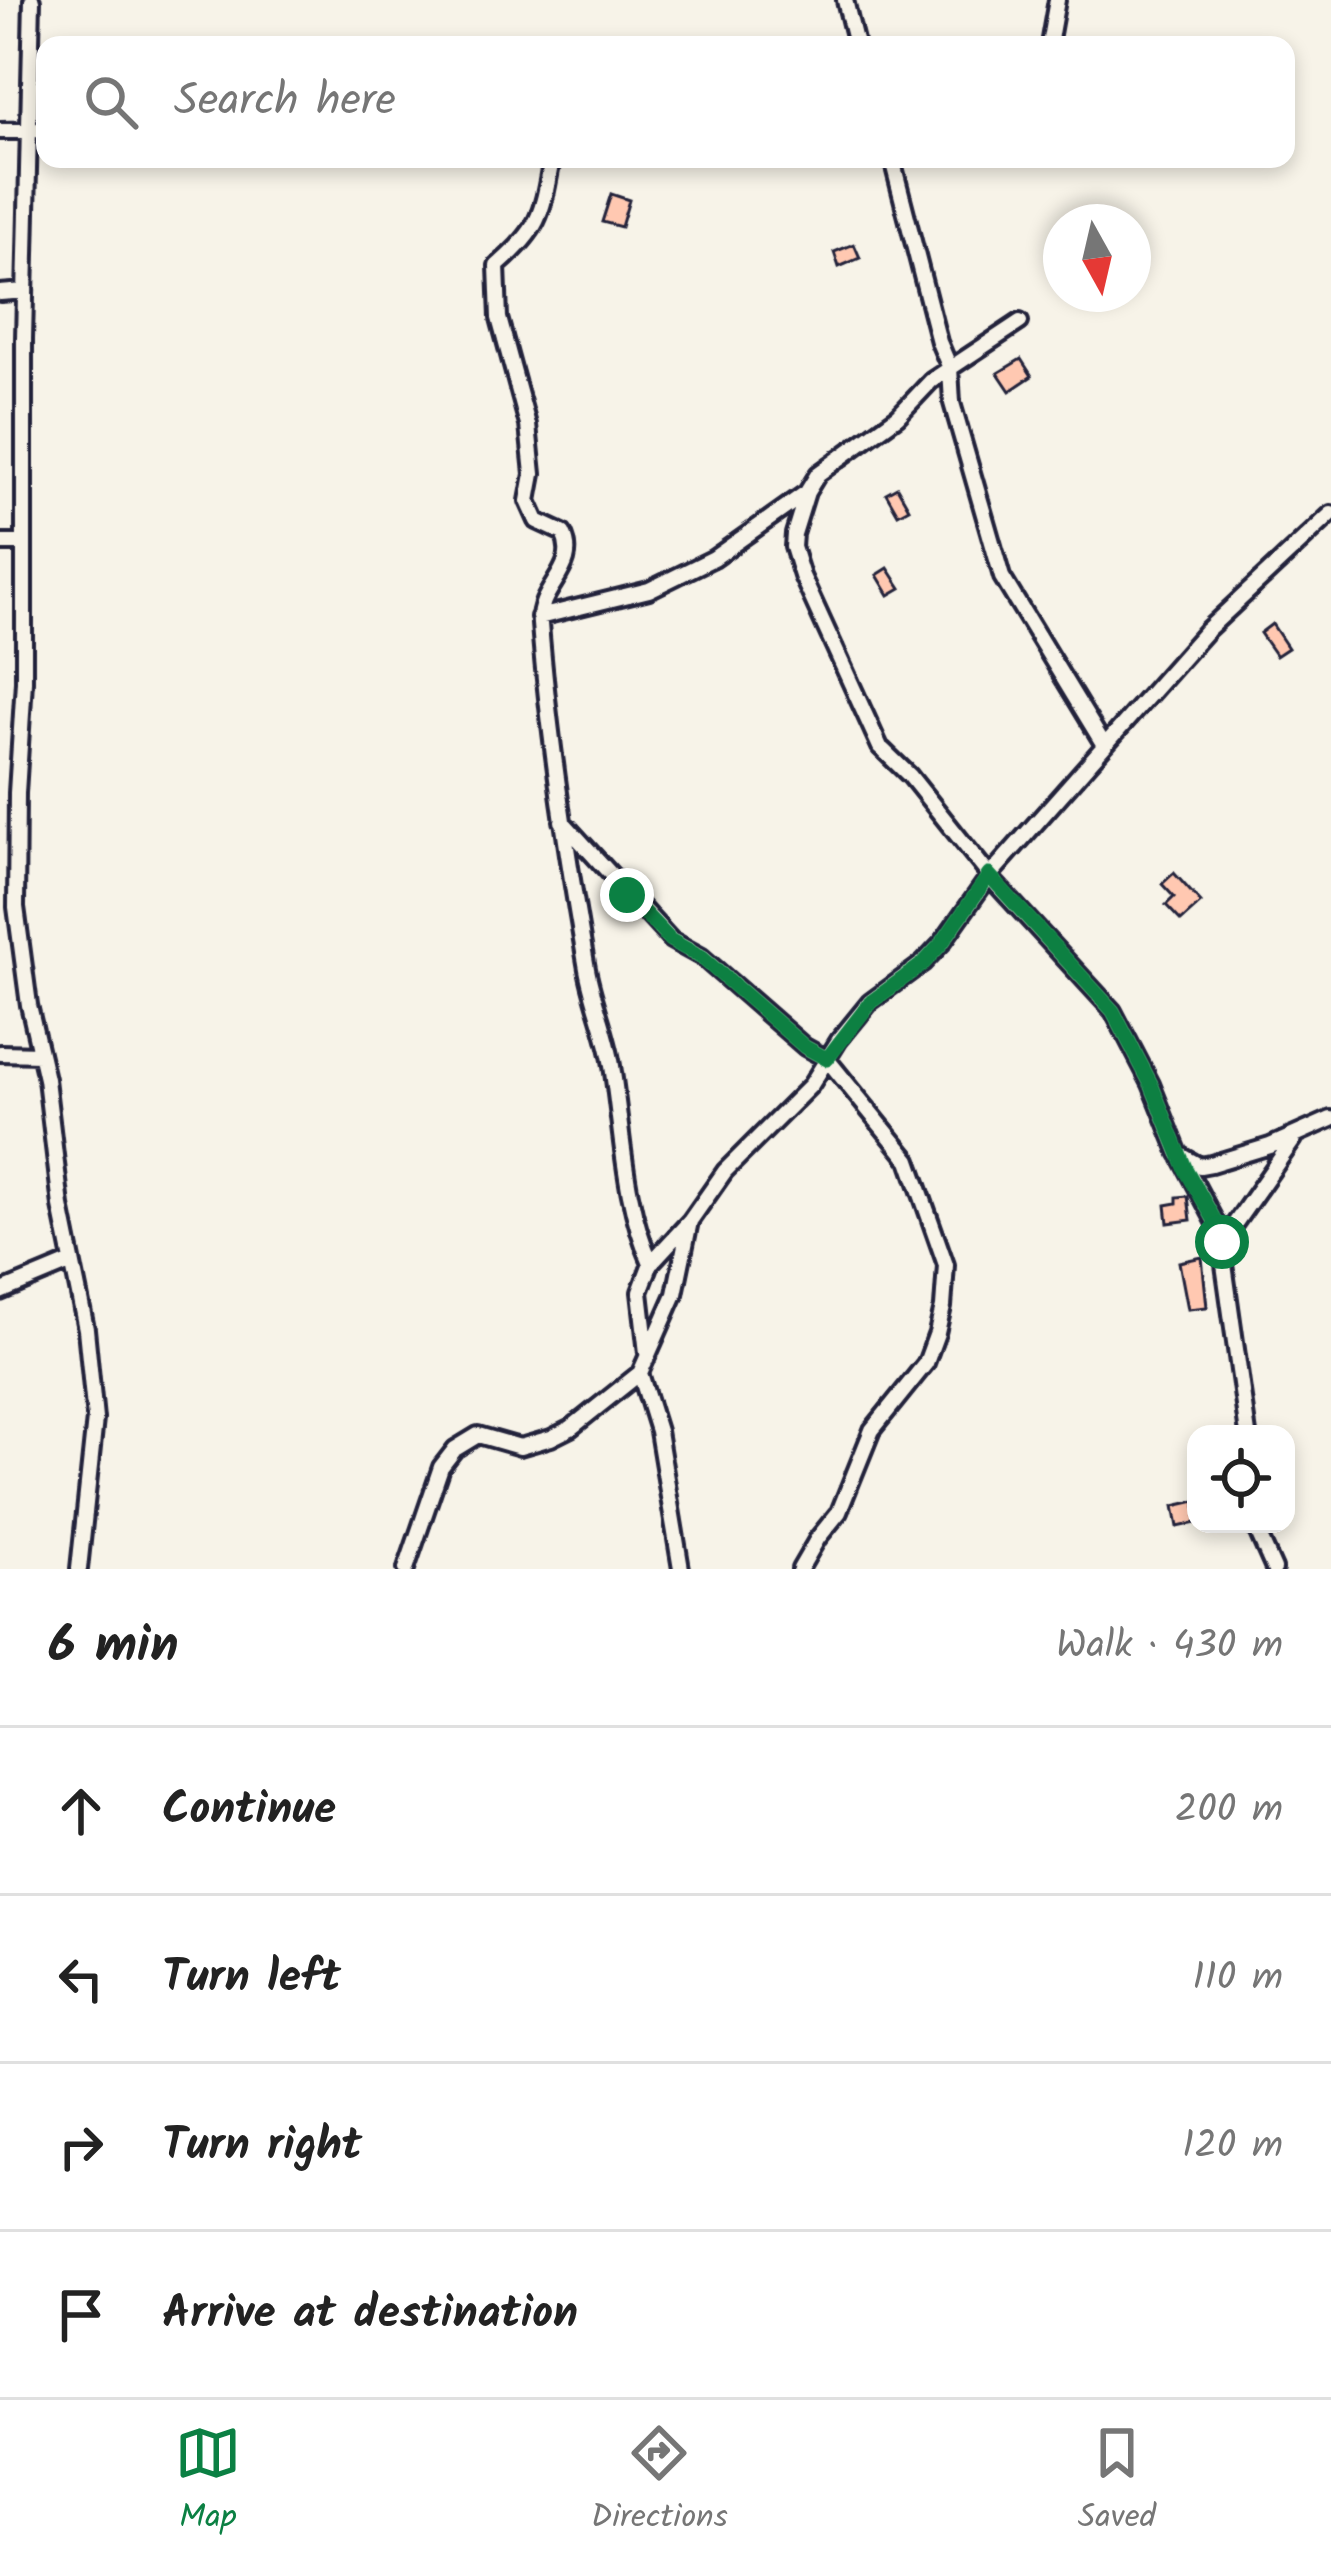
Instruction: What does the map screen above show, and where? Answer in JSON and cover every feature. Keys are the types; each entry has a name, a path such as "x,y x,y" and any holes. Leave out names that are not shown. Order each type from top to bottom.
{"street":[{"path":"32,0 36,104"},
{"path":"845,0 854,36"},
{"path":"1051,36 1057,0"},
{"path":"0,130 36,130"},
{"path":"36,143 25,291 24,681 17,883 29,1005 86,1329 95,1419 79,1569"},
{"path":"550,168 541,218 525,242 497,266 499,318 528,425 533,475 528,502 537,520 562,532 568,547 561,573 543,596 539,616 562,821 588,975 612,1063 635,1227 651,1263"},
{"path":"894,168 938,342 950,368 952,403 1002,578 1104,745"},
{"path":"0,292 25,291"},
{"path":"1020,322 931,381 886,426 818,474 806,492 794,534 795,558 872,735 943,814 989,875 1113,1011 1222,1242 1247,1425"},
{"path":"539,616 660,585 714,558 806,492"},
{"path":"647,1353 640,1292 651,1263 691,1221 725,1171 790,1109 871,1002 923,964 942,943 989,875 1207,631 1331,514"},
{"path":"0,543 23,543"},
{"path":"562,821 670,940 701,957 805,1047 827,1059 909,1160 939,1244 946,1280 926,1363 872,1430 839,1512 800,1569"},
{"path":"0,884 17,883"},
{"path":"0,1053 40,1054"},
{"path":"1180,1154 1200,1166 1211,1164 1331,1119"},
{"path":"1222,1242 1298,1133"},
{"path":"406,1569 441,1467 455,1449 478,1435 520,1447 550,1438 571,1428 640,1372 675,1294 691,1221"},
{"path":"0,1292 72,1262"},
{"path":"640,1372 658,1432 681,1569"},
{"path":"1258,1533 1274,1569"}],"building":[{"path":"611,194 629,200 621,227 602,222"},
{"path":"854,244 860,258 839,267 834,252"},
{"path":"1021,359 1032,376 1010,391 998,373"},
{"path":"897,487 909,508 898,514 886,493"},
{"path":"888,568 901,588 889,595 877,575"},
{"path":"1272,624 1288,648 1276,656 1260,633"},
{"path":"1174,873 1201,903 1181,921 1166,905 1174,897 1162,884"},
{"path":"1188,1196 1191,1220 1168,1223 1166,1205"},
{"path":"1202,1257 1207,1307 1188,1309 1179,1262"},
{"path":"1187,1503 1187,1525 1178,1527 1174,1506"}],"route":[{"path":"627,895 670,940 701,957 805,1047 827,1059 871,1002 923,964 942,943 989,875 1113,1011 1222,1242"}]}
